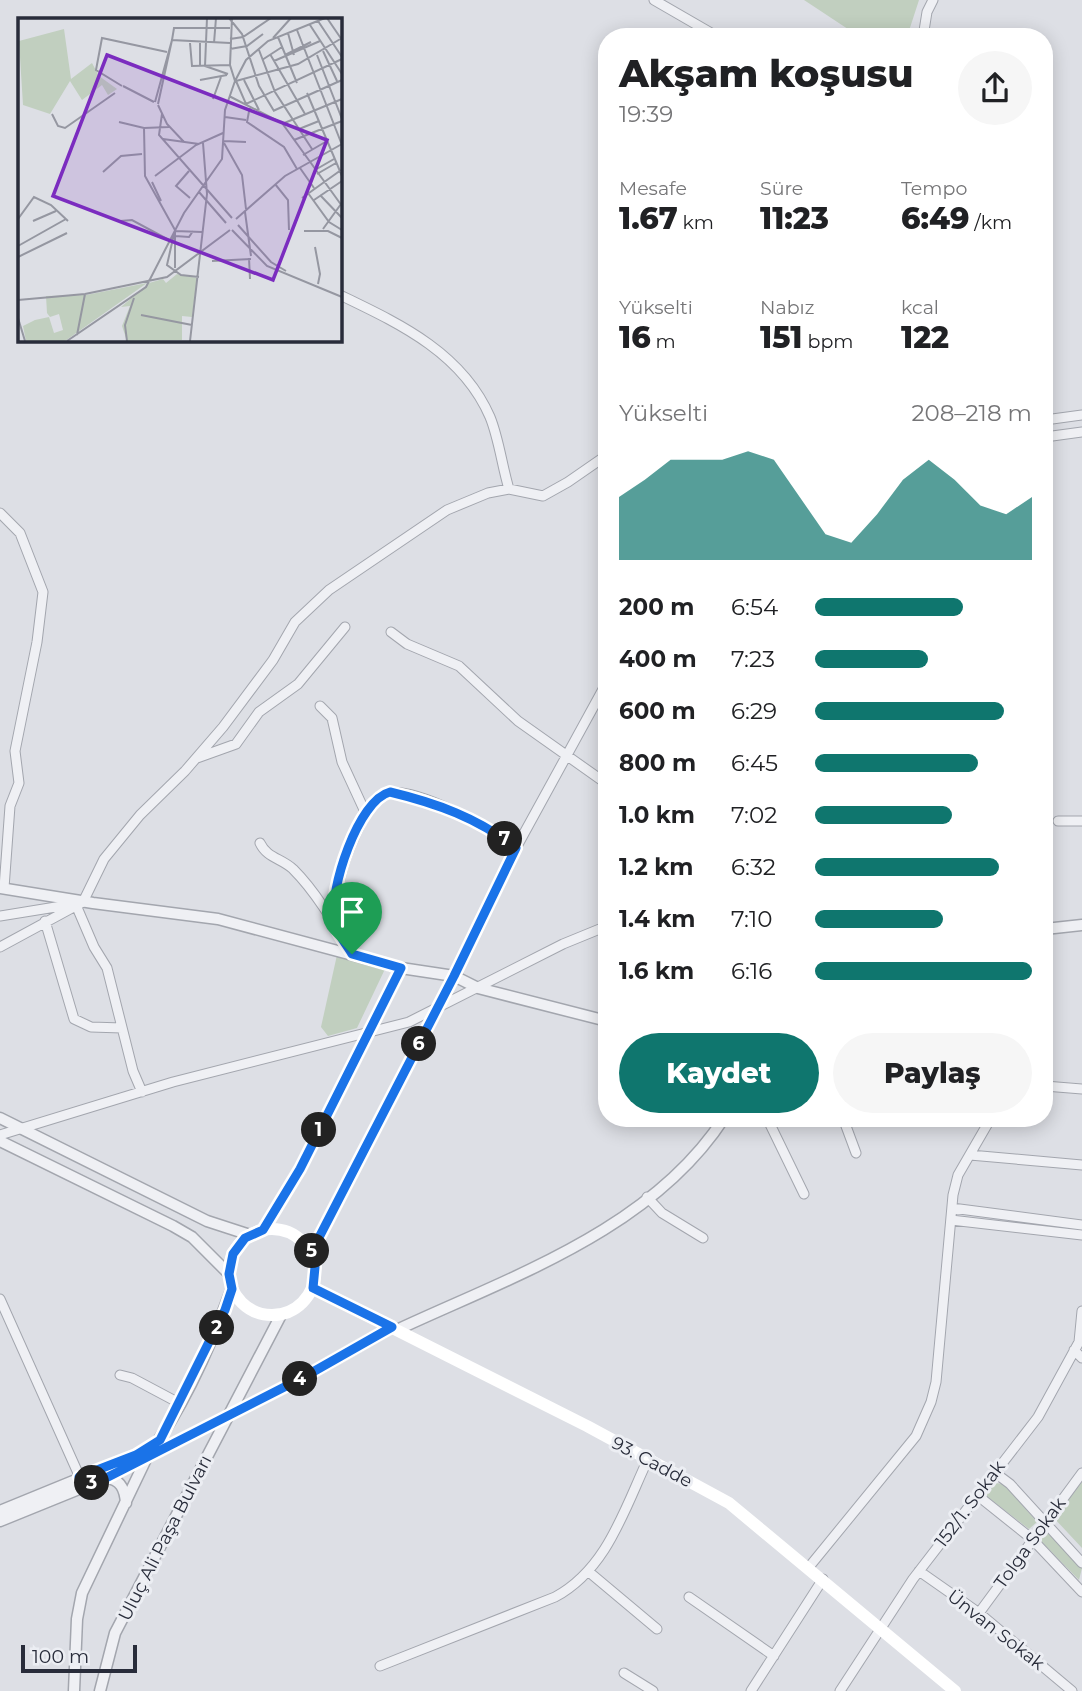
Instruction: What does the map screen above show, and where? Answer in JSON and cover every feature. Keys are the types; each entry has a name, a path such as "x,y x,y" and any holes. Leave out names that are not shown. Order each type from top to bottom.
{"main road":[{"path":"281,1315 268,1315 248,1309 232,1289 229,1274 236,1248 256,1232 291,1233 303,1241 311,1253 315,1267 313,1288"},
{"name":"93. Cadde","path":"313,1288 396,1328 729,1503 956,1691"},
{"name":"Uluç Ali Paşa Bulvarı","path":"281,1315 300,1306 313,1288"}],"street":[{"path":"654,0 702,28"},
{"path":"924,28 927,12 933,0"},
{"path":"341,296 414,332 449,361 486,409 509,489"},
{"path":"1053,419 1082,415"},
{"path":"1053,436 1082,432"},
{"path":"1,947 80,903 104,859 139,815 196,759 273,660 295,622 329,590 447,510 488,493 509,489 543,496 598,461"},
{"path":"0,513 20,533 43,592 37,642 15,751 19,783 10,806 2,888 80,903 218,919 401,968 454,976 478,988 598,1019"},
{"path":"196,759 236,744 259,712 298,684 345,627"},
{"path":"391,632 407,644 459,666 519,721 598,777"},
{"path":"311,1253 454,976 516,848 598,699"},
{"path":"320,706 332,718 342,762 366,814"},
{"path":"334,922 337,883 344,855 366,814 383,794 390,792 424,799 472,819 516,848"},
{"path":"1058,821 1082,821"},
{"path":"260,843 264,853 291,867 334,922 352,954"},
{"path":"0,916 80,903"},
{"path":"80,903 107,968 142,1092"},
{"path":"45,921 74,1019 91,1027 122,1028"},
{"path":"1053,928 1082,925"},
{"path":"0,1135 142,1092 368,1033 436,1011 563,944 598,930"},
{"path":"0,1118 207,1221 256,1232 300,1169 401,968"},
{"path":"1053,1087 1082,1089"},
{"path":"106,1478 396,1328 566,1252 626,1215 647,1198 718,1127"},
{"path":"771,1127 804,1194"},
{"path":"847,1127 856,1153"},
{"path":"809,1567 923,1424 936,1382 952,1208 958,1175 986,1127"},
{"path":"0,1141 192,1237 229,1274"},
{"path":"970,1155 1082,1165"},
{"path":"647,1198 663,1213 703,1238"},
{"path":"952,1208 1082,1225"},
{"path":"951,1220 1082,1235"},
{"path":"75,1691 77,1619 82,1593 148,1455 160,1440 210,1343 232,1289"},
{"path":"0,1299 81,1481"},
{"name":"152/1. Sokak","path":"844,1690 919,1571 1038,1417 1079,1342 1082,1311"},
{"name":"Uluç Ali Paşa Bulvarı","path":"100,1691 115,1633 281,1315"},
{"path":"1074,1350 1082,1358"},
{"path":"120,1376 132,1378 179,1403"},
{"path":"0,1521 136,1455 160,1440"},
{"path":"380,1667 555,1597 578,1583 605,1549 648,1460"},
{"path":"994,1472 1010,1484 1082,1563"},
{"name":"Tolga Sokak","path":"979,1614 1043,1523 1082,1474"},
{"path":"0,1511 81,1481 106,1478 113,1478 123,1488 126,1505"},
{"path":"977,1495 1032,1539 1082,1592"},
{"name":"Ünvan Sokak","path":"919,1571 979,1614 1075,1691"},
{"path":"589,1572 657,1629"},
{"path":"751,1691 823,1579"},
{"path":"689,1597 774,1656"},
{"path":"624,1674 653,1691"},
{"path":"1075,1691 1082,1687"}],"green space":[{"path":"804,0 919,0 910,28 846,28"},
{"path":"337,955 385,969 357,1028 328,1036 321,1027"},
{"path":"1082,1482 1082,1548 1054,1518"},
{"path":"995,1483 1004,1484 1037,1522 1029,1529 985,1495"},
{"path":"1047,1531 1082,1568 1079,1580 1039,1539"}],"route":[{"path":"390,792 424,799 472,819 516,848 454,976 311,1253 315,1267 313,1288 392,1327 304,1377 106,1478 84,1486 79,1477 136,1455 160,1440 225,1310 232,1289 229,1274 233,1254 250,1234 263,1230 300,1169 401,968 352,954 334,922 337,883 344,855 377,797 390,792"}]}
